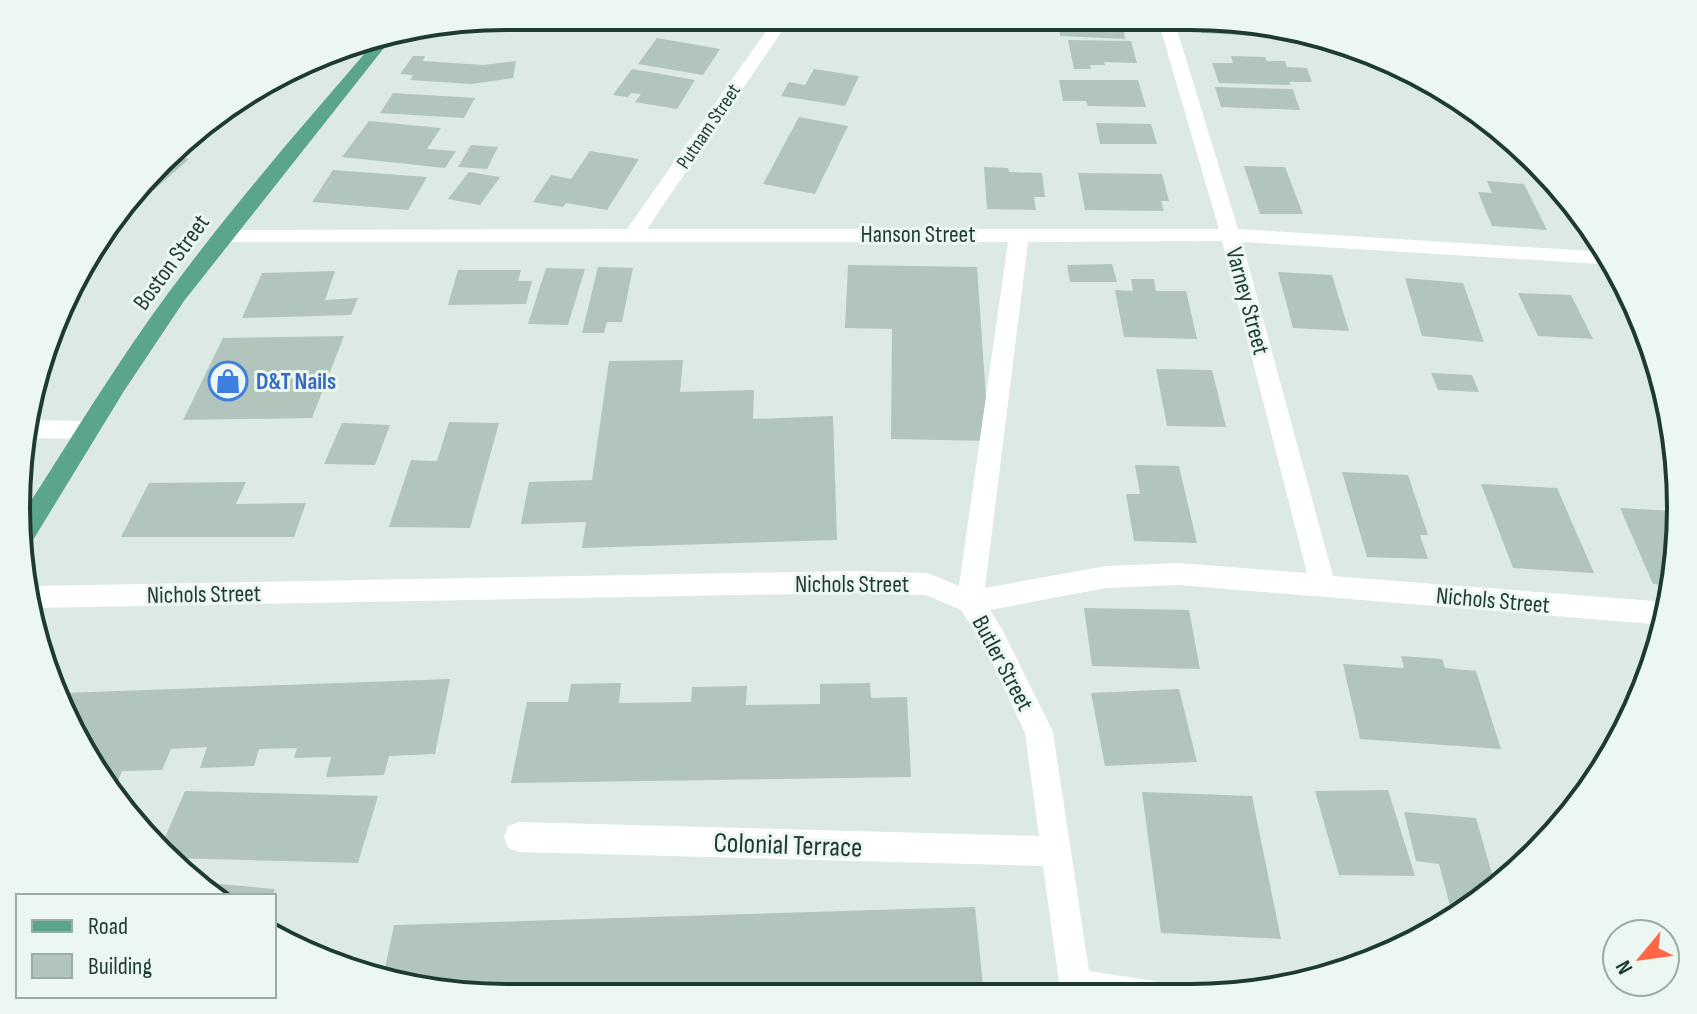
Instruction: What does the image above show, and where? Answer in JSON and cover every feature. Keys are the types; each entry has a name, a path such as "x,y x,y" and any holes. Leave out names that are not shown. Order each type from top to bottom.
{"main road":[{"name":"Boston Street","path":"31,523 133,360 221,236 378,48"}],"street":[{"name":"Putnam Street","path":"634,234 775,30"},
{"name":"Varney Street","path":"1169,30 1230,235 1323,585"},
{"name":"Butler Street","path":"1019,234 970,602 1000,650 1039,732 1075,984"},
{"name":"Hanson Street","path":"221,236 1230,235 1596,258"},
{"path":"37,429 89,430"},
{"name":"Nichols Street","path":"38,597 852,582 928,584 970,602 1106,577 1179,574 1655,613"},
{"name":"Colonial Terrace","path":"519,837 1056,851"}],"building":[{"path":"1060,30 1124,30 1125,39 1060,36"},
{"path":"1200,30 1221,31 1256,36 1201,33"},
{"path":"657,38 720,49 703,75 638,64"},
{"path":"1068,40 1131,41 1137,63 1104,62 1105,65 1090,65 1091,69 1074,69"},
{"path":"413,56 425,56 423,61 483,65 516,61 513,78 471,84 410,80 413,75 400,74"},
{"path":"1231,56 1265,57 1267,61 1285,61 1287,67 1307,68 1312,82 1289,82 1291,85 1219,83 1212,63 1233,63"},
{"path":"632,69 695,80 677,109 635,102 641,94 631,93 628,97 613,95"},
{"path":"814,69 859,76 845,106 781,96 789,82 805,85"},
{"path":"1059,80 1138,80 1146,107 1088,106 1086,101 1063,101"},
{"path":"1215,87 1293,89 1300,110 1221,107"},
{"path":"393,93 475,98 464,118 380,113"},
{"path":"799,117 848,126 815,194 763,184"},
{"path":"369,121 441,128 427,149 456,151 445,168 342,157"},
{"path":"1096,123 1151,124 1157,144 1100,144"},
{"path":"471,145 498,147 487,169 458,167"},
{"path":"590,151 639,159 607,210 566,203 563,207 533,202 551,175 571,179"},
{"path":"182,158 189,159 141,202"},
{"path":"1244,166 1285,167 1303,214 1260,214"},
{"path":"984,167 1008,168 1009,172 1042,173 1045,197 1034,197 1036,210 987,209"},
{"path":"333,170 427,177 408,210 312,202"},
{"path":"469,172 500,177 480,205 448,199"},
{"path":"1078,173 1162,174 1169,201 1161,201 1164,211 1085,210"},
{"path":"1487,181 1524,184 1547,230 1492,226 1478,192 1492,193"},
{"path":"1112,264 1117,282 1070,282 1067,265"},
{"path":"848,265 977,267 989,441 891,439 892,329 845,328"},
{"path":"598,267 633,268 622,322 607,322 604,333 582,333"},
{"path":"546,268 585,269 568,325 528,324"},
{"path":"458,270 521,270 518,281 532,281 526,304 448,305"},
{"path":"335,271 325,300 358,298 351,315 242,318 262,273"},
{"path":"1278,272 1332,275 1349,331 1293,328"},
{"path":"1405,278 1463,283 1484,342 1422,336"},
{"path":"1131,279 1154,279 1156,291 1186,291 1197,339 1124,337 1115,290 1133,291"},
{"path":"1518,293 1571,295 1593,339 1538,336"},
{"path":"344,336 312,418 183,420 223,338"},
{"path":"683,360 680,392 754,390 753,419 833,416 837,540 582,548 586,522 521,524 529,482 592,480 609,361"},
{"path":"1156,369 1212,370 1226,427 1167,426"},
{"path":"1431,373 1472,375 1479,392 1438,390"},
{"path":"449,422 499,423 470,528 389,527 411,460 437,461"},
{"path":"342,423 390,425 375,465 324,464"},
{"path":"1135,465 1179,466 1197,543 1134,541 1126,494 1140,494"},
{"path":"1342,472 1408,475 1428,535 1420,535 1428,559 1367,557"},
{"path":"246,482 236,504 306,503 294,537 121,537 149,483"},
{"path":"1481,484 1557,488 1594,573 1513,568"},
{"path":"1620,508 1667,511 1660,584 1653,584"},
{"path":"1084,608 1189,610 1200,669 1092,666"},
{"path":"1401,656 1442,659 1445,668 1476,671 1501,749 1360,739 1343,664 1404,668"},
{"path":"450,679 435,754 389,756 384,775 326,777 331,757 294,758 297,748 259,749 254,766 200,768 207,747 171,749 162,770 122,771 118,782 94,746 67,693"},
{"path":"621,683 619,703 691,702 692,687 747,686 746,705 820,704 820,684 870,683 871,698 907,697 911,777 511,783 527,702 568,702 571,684"},
{"path":"1179,689 1197,762 1105,766 1091,693"},
{"path":"1388,790 1415,876 1339,875 1315,791"},
{"path":"185,791 378,796 358,863 184,858 165,839"},
{"path":"1142,792 1252,796 1281,939 1161,933"},
{"path":"1404,812 1476,818 1492,876 1450,907 1439,864 1416,861"},
{"path":"215,884 275,889 273,894 229,894"},
{"path":"975,907 983,984 507,984 445,980 385,968 394,925"}],"place":[{"name":"D&T Nails","path":"228,381"}]}
